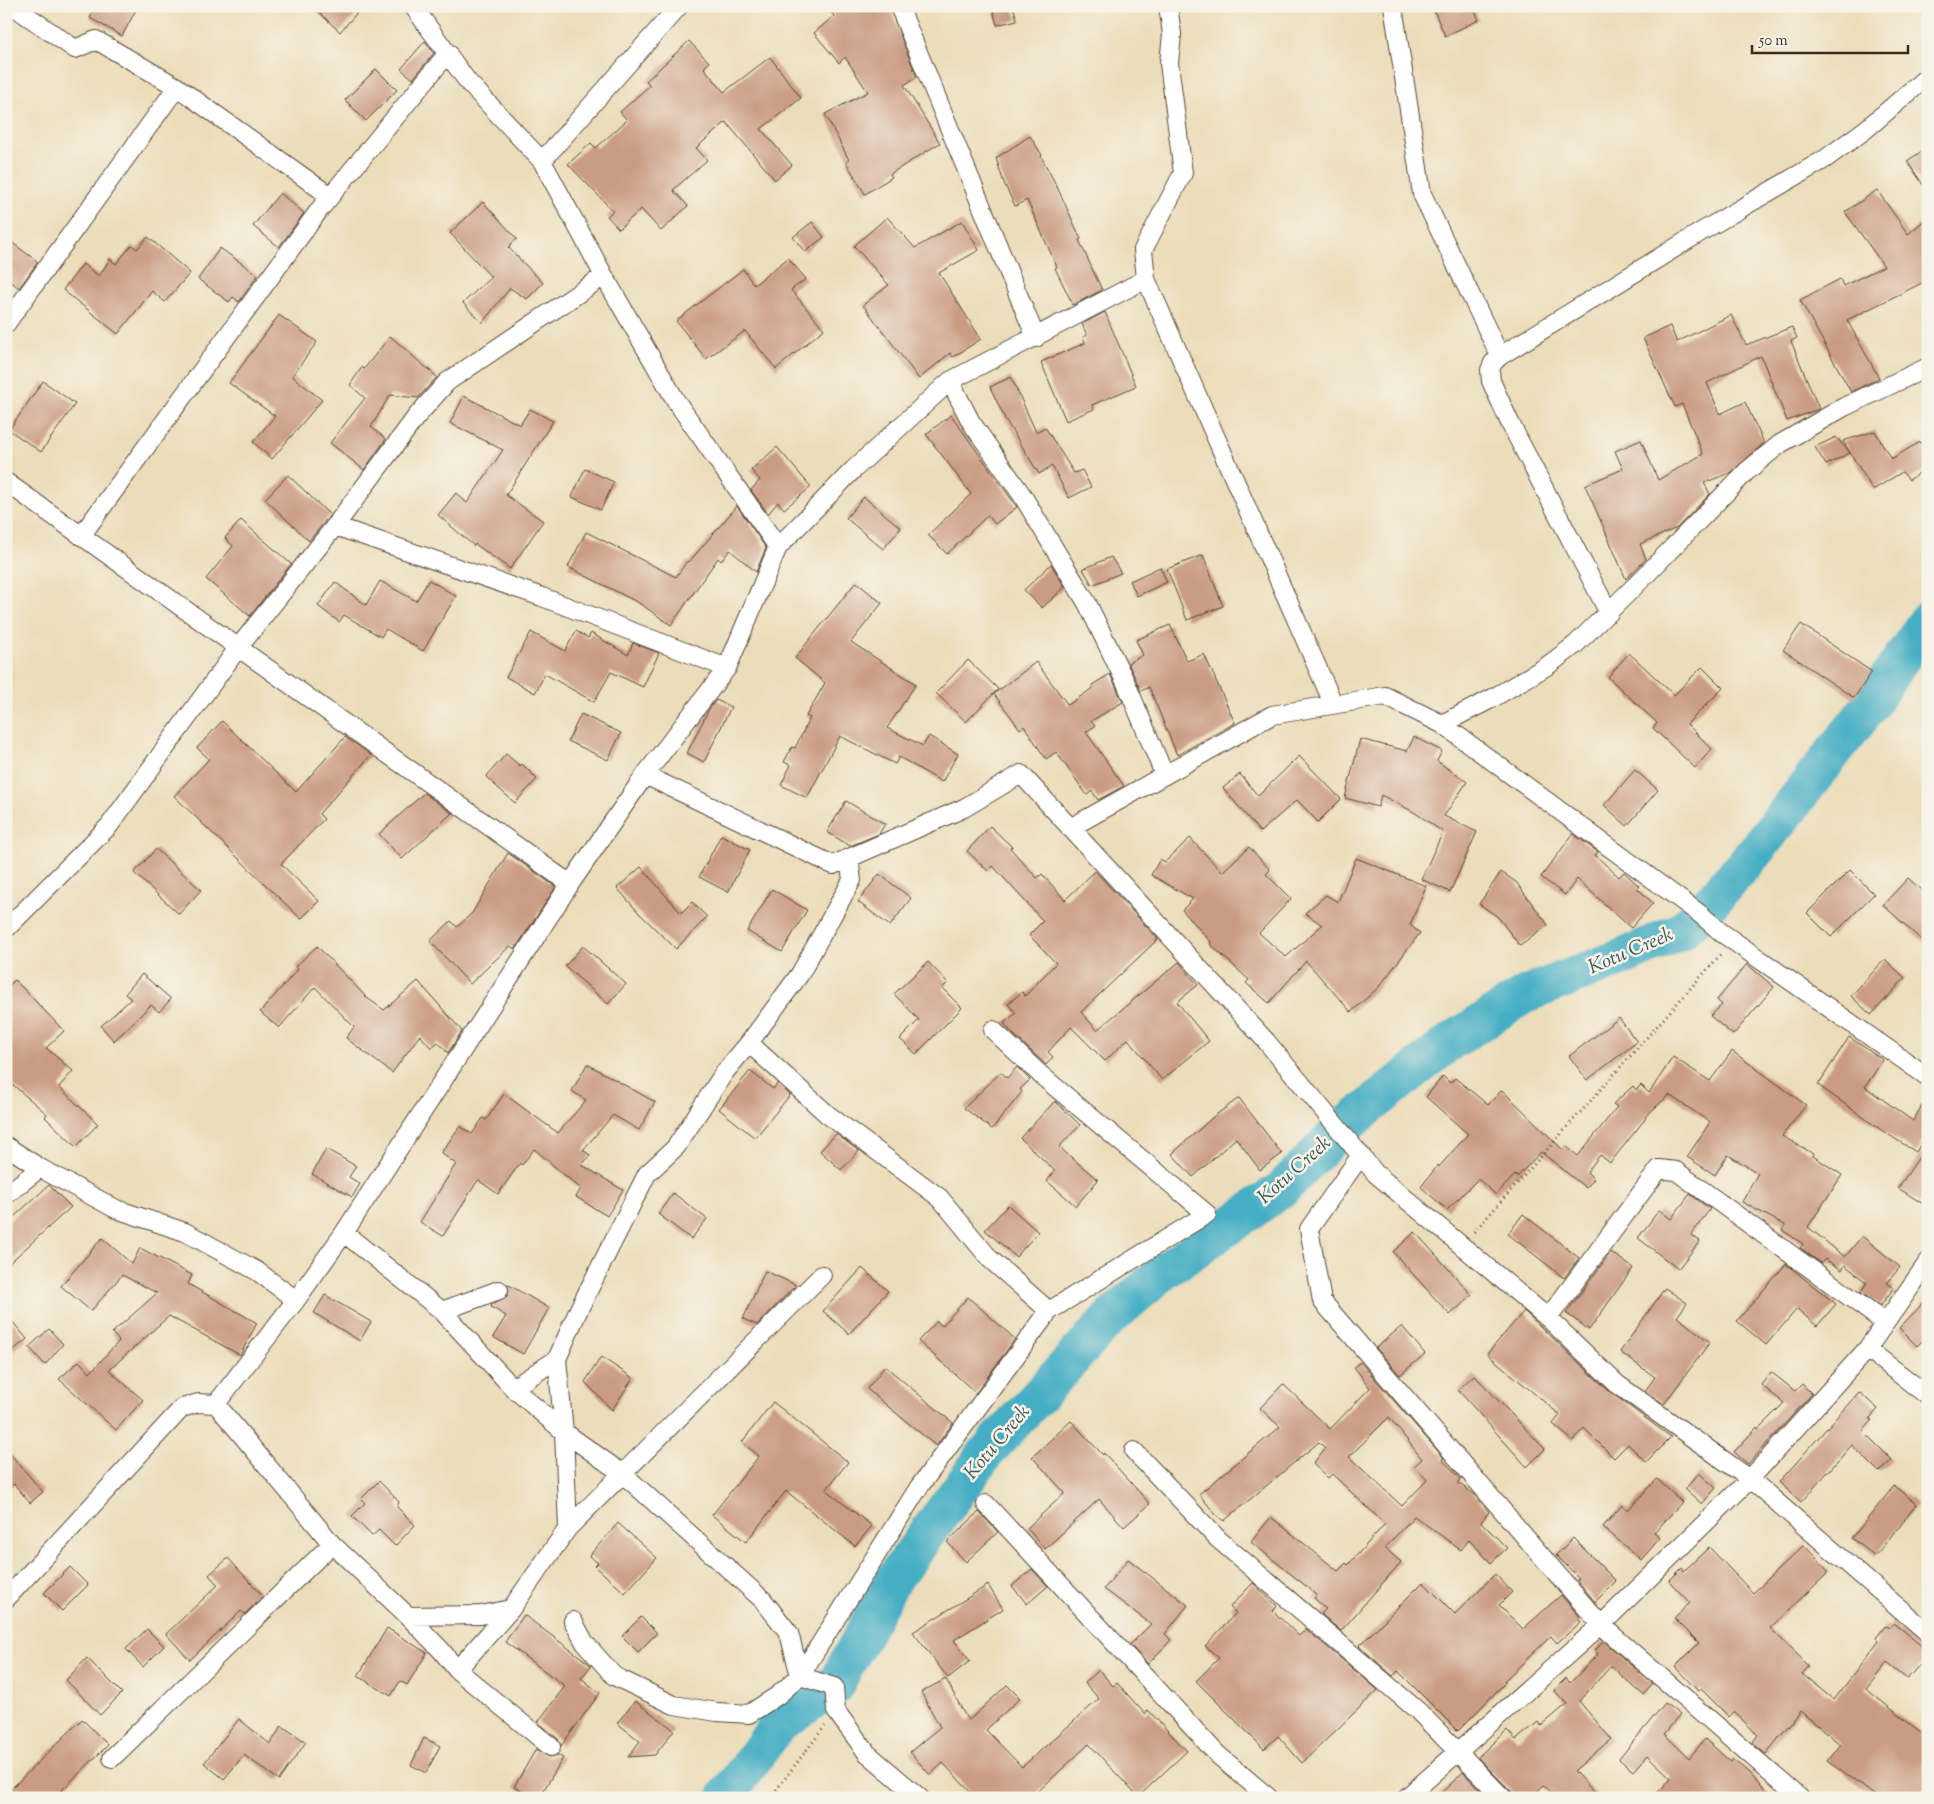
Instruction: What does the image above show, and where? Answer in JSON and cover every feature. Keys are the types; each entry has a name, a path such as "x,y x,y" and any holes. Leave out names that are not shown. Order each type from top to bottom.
{"street":[{"path":"13,6 75,49 96,40 177,87 330,196"},
{"path":"413,6 468,82 542,161 604,276 676,401 778,547"},
{"path":"542,161 679,6"},
{"path":"899,6 1036,338"},
{"path":"1168,6 1172,34 1169,63 1184,173 1143,250 1146,280 1333,703"},
{"path":"1393,6 1422,194 1500,356"},
{"path":"81,536 330,196 448,52"},
{"path":"1609,613 1511,425 1491,382 1490,370 1493,363 1500,356 1704,230 1825,160 1865,130 1928,76"},
{"path":"6,324 177,87"},
{"path":"6,929 109,826 238,648 335,526 416,417 446,382 604,276"},
{"path":"216,1404 296,1300 344,1233 570,884 645,775 726,668 778,547 854,470 950,381 1146,280"},
{"path":"1442,724 1493,698 1547,666 1574,645 1609,613 1747,471 1780,444 1844,407 1928,367"},
{"path":"950,381 971,422 1022,495 1087,603 1126,683 1164,774"},
{"path":"6,482 570,884"},
{"path":"335,526 542,597 726,668"},
{"path":"1070,828 1272,715 1333,703 1385,696 1442,724 1700,914 1733,941 1928,1077"},
{"path":"645,775 832,865 964,808 1021,774 1266,1041 1376,1174 1548,1318 1617,1384 1750,1479 1928,1633"},
{"path":"568,1528 564,1432 557,1359 583,1300 647,1174 676,1147 724,1072 749,1043 800,974 852,880 849,858"},
{"path":"573,1621 585,1643 614,1676 674,1704 717,1712 749,1714 777,1696 800,1676 919,1487 1049,1312 1207,1214 1042,1076 993,1030"},
{"path":"749,1043 827,1114 940,1198 990,1259 1049,1312"},
{"path":"6,1146 40,1168 116,1209 184,1232 257,1271 296,1300"},
{"path":"1361,1156 1309,1230 1322,1301 1600,1625 1800,1798"},
{"path":"6,1195 40,1168"},
{"path":"1548,1318 1659,1168 1676,1171 1884,1322"},
{"path":"344,1233 442,1310 513,1388 564,1432 623,1474 763,1600 789,1633 800,1676"},
{"path":"1406,1798 1600,1625 1750,1479 1867,1349 1884,1322 1928,1262"},
{"path":"457,1670 511,1609 568,1528 822,1274"},
{"path":"442,1310 499,1290"},
{"path":"1867,1349 1928,1396"},
{"path":"513,1388 557,1359"},
{"path":"6,1599 182,1408 198,1403 216,1404 332,1544 408,1616 457,1670 551,1747"},
{"path":"1134,1451 1218,1539 1418,1711 1502,1798"},
{"path":"986,1504 1218,1755 1269,1798"},
{"path":"112,1758 332,1544"},
{"path":"408,1616 481,1615 511,1609"},
{"path":"800,1676 834,1687 836,1711 867,1752 920,1798"}],"path":[{"path":"1462,1245 1733,941"},
{"path":"770,1798 836,1711"}],"building":[{"path":"96,6 138,6 122,36 90,18"},
{"path":"312,6 363,6 340,32"},
{"path":"826,6 889,6 917,77 904,85 940,143 890,174 892,177 865,194 846,162 849,160 825,114 868,92 845,57 839,63 814,33 834,16"},
{"path":"992,6 1013,6 1017,20 997,25"},
{"path":"1432,6 1473,6 1479,20 1445,36"},
{"path":"425,41 434,53 413,79 401,69"},
{"path":"689,41 709,62 704,68 724,92 770,57 801,98 761,129 792,165 775,180 726,122 696,148 707,160 673,190 688,206 661,231 641,209 619,229 607,216 613,211 568,164 591,143 596,148 627,120 620,112 650,85 646,81"},
{"path":"376,69 397,90 366,121 345,100"},
{"path":"1030,136 1042,155 1058,189 1102,290 1073,305 1055,268 1057,267 1027,200 1015,206 1004,183 996,158"},
{"path":"1928,147 1928,192 1907,161"},
{"path":"1877,190 1908,234 1928,217 1928,280 1847,320 1879,378 1851,392 1800,300 1840,279 1843,286 1884,266 1845,212"},
{"path":"280,193 304,213 279,247 253,226"},
{"path":"483,202 517,239 508,247 543,283 527,299 510,288 482,323 463,303 491,277 450,233"},
{"path":"887,217 915,248 962,221 979,250 939,273 981,339 953,357 950,353 919,379 863,305 889,285 854,246"},
{"path":"812,222 824,237 805,252 793,237"},
{"path":"148,237 190,273 165,302 152,291 118,334 63,290 83,264 99,276 110,259 116,264 132,245 137,249"},
{"path":"6,238 38,262 19,288 6,278"},
{"path":"220,248 258,275 239,302 233,297 229,302 198,279"},
{"path":"788,258 806,279 791,290 824,329 776,369 745,331 706,359 676,321 743,269 754,285"},
{"path":"1105,312 1136,386 1092,405 1094,409 1066,421 1041,362 1085,343 1083,337 1087,335 1082,324"},
{"path":"279,315 317,342 292,376 322,400 272,459 253,442 275,416 229,383"},
{"path":"1731,315 1746,345 1792,327 1797,338 1791,341 1819,409 1787,421 1761,356 1707,383 1720,414 1745,402 1764,443 1732,472 1704,483 1710,494 1677,528 1640,544 1646,559 1626,579 1585,485 1623,469 1615,451 1641,440 1658,480 1703,454 1682,404 1675,407 1643,338 1670,326 1677,342"},
{"path":"390,336 437,377 418,398 390,395 371,427 386,439 364,470 330,443 365,398 350,385 362,367 364,369"},
{"path":"1011,377 1036,432 1045,427 1074,473 1082,470 1091,487 1069,498 1052,466 1039,474 1005,419 990,387"},
{"path":"43,381 75,404 41,452 9,430"},
{"path":"464,396 520,425 530,409 553,421 506,495 543,521 510,569 475,544 474,546 438,515 456,493 467,503 503,450 450,423"},
{"path":"951,415 1017,507 995,524 988,515 947,554 928,535 971,494 926,434"},
{"path":"1875,431 1891,459 1920,442 1928,455 1928,467 1909,480 1902,472 1873,490 1843,441"},
{"path":"1836,437 1850,453 1826,465 1815,447"},
{"path":"777,447 811,487 784,509 778,502 768,514 751,490 760,480 751,470"},
{"path":"585,469 614,482 601,510 572,497"},
{"path":"288,475 330,515 309,541 265,499"},
{"path":"864,497 901,528 883,549 846,518"},
{"path":"737,506 766,548 756,572 730,550 721,561 718,558 671,625 639,603 568,567 586,532 676,577 687,561 689,562"},
{"path":"241,520 291,564 250,616 206,579 233,546 225,538"},
{"path":"1203,555 1223,606 1187,620 1167,569"},
{"path":"1111,557 1121,573 1092,585 1083,569"},
{"path":"1051,564 1065,587 1042,608 1024,590"},
{"path":"1160,567 1167,582 1137,596 1130,581"},
{"path":"429,580 456,596 423,651 386,629 381,637 344,615 339,622 318,606 335,582 366,605 380,581 416,601"},
{"path":"856,582 882,603 851,642 916,684 887,728 923,746 929,736 958,754 942,782 899,757 895,764 840,736 807,798 781,785 791,765 784,762 792,747 795,748 810,718 806,716 825,683 795,658"},
{"path":"1801,624 1872,672 1854,698 1783,650"},
{"path":"1170,625 1187,661 1204,654 1235,723 1177,755 1149,687 1141,691 1128,663 1143,655 1136,640"},
{"path":"576,631 588,638 591,633 628,655 633,643 659,653 643,687 611,672 594,702 545,674 535,693 506,677 531,632 565,651"},
{"path":"1629,653 1674,695 1702,667 1723,688 1687,724 1712,749 1695,768 1653,728 1657,723 1608,677"},
{"path":"968,660 998,689 966,722 936,693"},
{"path":"1036,662 1068,705 1093,688 1092,685 1110,674 1123,702 1091,721 1095,726 1086,732 1124,786 1098,800 1092,791 1087,795 1056,752 1046,759 1024,726 1020,729 994,694"},
{"path":"716,700 731,707 704,762 687,753 709,709"},
{"path":"581,714 621,733 608,760 568,741"},
{"path":"222,721 296,792 345,737 371,755 319,814 324,819 281,864 319,901 301,919 174,796 209,759 197,748"},
{"path":"1414,737 1442,751 1437,761 1467,782 1444,816 1477,832 1450,892 1421,879 1443,832 1414,812 1381,795 1378,807 1345,798 1360,739 1407,751"},
{"path":"506,754 520,766 522,764 537,779 515,803 486,777"},
{"path":"1299,756 1341,799 1318,822 1297,800 1260,832 1223,788 1240,774 1258,796"},
{"path":"1635,770 1658,790 1627,826 1604,805"},
{"path":"424,793 452,813 402,859 379,834"},
{"path":"846,801 885,824 879,834 850,846 827,832"},
{"path":"990,826 1012,847 1010,848 1037,878 1042,874 1065,900 1095,871 1158,939 1081,1012 1097,1030 1179,962 1198,985 1177,1002 1209,1041 1162,1080 1128,1039 1105,1061 1071,1027 1048,1052 1053,1057 1046,1065 1012,1033 1004,1023 1016,1013 1008,1004 1022,992 1025,996 1056,963 1029,935 1043,921 993,866 988,871 967,851"},
{"path":"1573,834 1598,852 1595,855 1619,877 1624,872 1653,903 1631,928 1577,879 1565,895 1541,877"},
{"path":"721,835 750,850 728,892 699,877"},
{"path":"1190,838 1222,872 1249,847 1270,870 1266,874 1291,899 1259,933 1286,957 1322,925 1305,913 1326,895 1338,902 1356,858 1426,886 1410,925 1420,933 1378,988 1351,1012 1306,961 1269,1003 1246,983 1249,980 1210,944 1211,942 1182,910 1193,899 1151,875 1160,859 1165,862"},
{"path":"156,849 201,890 179,914 134,873"},
{"path":"508,853 556,887 515,949 510,946 470,984 430,941 451,921 457,927 472,913"},
{"path":"641,867 681,913 692,902 707,917 676,949 640,914 617,888"},
{"path":"1850,870 1874,894 1831,937 1807,913"},
{"path":"1501,872 1516,882 1548,925 1520,946 1498,917 1479,904"},
{"path":"879,874 911,898 890,926 858,902"},
{"path":"1908,878 1928,896 1928,946 1883,905"},
{"path":"772,889 807,910 782,952 747,931"},
{"path":"317,946 367,998 384,1010 418,981 462,1031 448,1053 438,1042 431,1048 420,1035 392,1073 346,1038 354,1027 315,987 279,1028 260,1012 298,969 295,967"},
{"path":"583,946 626,984 608,1004 565,966"},
{"path":"1885,959 1905,978 1871,1015 1851,996"},
{"path":"928,962 948,983 942,988 962,1008 916,1054 900,1039 919,1020 894,994"},
{"path":"1747,964 1774,987 1733,1035 1710,1016 1722,1005 1717,1000"},
{"path":"142,974 171,999 159,1012 151,1005 114,1041 101,1026 131,999 125,994"},
{"path":"15,980 64,1031 46,1048 73,1071 59,1087 98,1124 76,1147 45,1117 47,1114 6,1079 6,988"},
{"path":"1619,1018 1637,1042 1587,1080 1569,1056"},
{"path":"1849,1037 1883,1060 1865,1087 1913,1121 1928,1095 1928,1132 1916,1152 1881,1130 1818,1085"},
{"path":"1732,1051 1806,1105 1782,1136 1814,1154 1813,1156 1842,1175 1808,1227 1845,1257 1862,1236 1900,1267 1887,1283 1894,1288 1880,1306 1860,1292 1867,1283 1845,1265 1842,1270 1825,1259 1821,1263 1800,1248 1803,1244 1782,1230 1785,1225 1742,1202 1758,1173 1728,1155 1715,1175 1687,1157 1710,1122 1669,1095 1645,1117 1610,1163 1600,1155 1587,1172 1594,1179 1586,1188 1541,1152 1496,1195 1478,1179 1447,1210 1421,1187 1438,1165 1439,1167 1468,1134 1426,1097 1443,1076 1450,1083 1455,1078 1488,1105 1502,1090 1563,1150 1566,1146 1578,1156 1617,1107 1613,1104 1633,1086 1636,1090 1641,1085 1649,1093 1673,1057 1710,1081"},
{"path":"587,1064 655,1102 639,1130 613,1115 583,1150 590,1155 582,1165 623,1190 607,1216 576,1197 581,1189 534,1149 522,1165 520,1163 498,1194 478,1180 443,1236 420,1222 456,1164 441,1153 460,1126 472,1134 483,1118 486,1120 504,1094 558,1133 586,1100 572,1091"},
{"path":"1017,1067 1030,1080 1020,1089 1022,1092 992,1129 964,1108 1001,1072 1007,1078"},
{"path":"750,1071 773,1089 778,1083 790,1095 755,1138 719,1109"},
{"path":"1239,1098 1282,1154 1260,1170 1236,1138 1193,1177 1172,1154 1213,1117"},
{"path":"1055,1101 1080,1125 1059,1147 1098,1180 1076,1206 1047,1181 1055,1171 1020,1138"},
{"path":"836,1134 859,1151 841,1170 820,1151"},
{"path":"1928,1144 1928,1207 1898,1188"},
{"path":"326,1149 356,1166 349,1177 360,1184 352,1197 312,1174"},
{"path":"49,1185 71,1207 6,1266 6,1224"},
{"path":"673,1193 707,1219 691,1239 658,1214"},
{"path":"1690,1194 1710,1209 1691,1235 1700,1241 1678,1269 1638,1238 1659,1210 1671,1219"},
{"path":"1008,1205 1038,1232 1016,1257 985,1230"},
{"path":"1523,1214 1579,1258 1564,1278 1508,1234"},
{"path":"1415,1232 1472,1295 1450,1315 1393,1252"},
{"path":"102,1238 132,1264 140,1248 192,1275 188,1284 257,1323 240,1355 169,1316 109,1370 143,1400 116,1430 59,1379 79,1361 90,1373 119,1341 112,1333 157,1293 122,1275 91,1311 61,1286"},
{"path":"1611,1252 1633,1268 1589,1330 1566,1313"},
{"path":"1786,1264 1836,1304 1817,1326 1797,1309 1766,1345 1737,1321"},
{"path":"862,1268 888,1291 849,1334 823,1311"},
{"path":"765,1271 796,1285 757,1325 743,1319"},
{"path":"507,1284 549,1308 523,1354 493,1337 506,1316 491,1307 492,1304 507,1296 509,1291"},
{"path":"1665,1288 1687,1303 1677,1317 1710,1342 1664,1404 1645,1391 1655,1377 1620,1352"},
{"path":"325,1295 371,1322 360,1341 314,1313"},
{"path":"968,1297 1015,1339 976,1393 918,1341 937,1321 942,1326"},
{"path":"1928,1298 1928,1335 1917,1346 1899,1328"},
{"path":"1524,1311 1610,1392 1671,1437 1646,1462 1628,1444 1614,1458 1584,1428 1573,1441 1553,1424 1560,1415 1487,1354"},
{"path":"6,1314 27,1339 6,1356"},
{"path":"1402,1326 1425,1354 1400,1375 1376,1348"},
{"path":"49,1329 63,1344 45,1365 29,1347"},
{"path":"601,1357 633,1378 612,1410 585,1382"},
{"path":"1360,1362 1444,1458 1442,1459 1461,1479 1458,1483 1474,1494 1489,1512 1481,1522 1507,1548 1491,1563 1469,1540 1461,1550 1414,1516 1385,1548 1401,1562 1341,1631 1321,1614 1326,1609 1314,1598 1317,1595 1251,1542 1271,1517 1338,1571 1346,1563 1348,1565 1385,1524 1332,1474 1328,1478 1313,1464 1325,1448 1319,1442 1224,1521 1216,1515 1199,1494 1280,1427 1260,1408 1283,1384 1330,1429 1370,1388 1354,1367","holes":["1389,1417 1422,1459 1414,1466 1427,1480 1402,1506 1349,1457"]},
{"path":"885,1366 953,1423 936,1446 867,1389"},
{"path":"1771,1372 1795,1391 1802,1384 1812,1394 1748,1464 1734,1452 1757,1427 1758,1429 1784,1403 1761,1385"},
{"path":"1474,1375 1545,1449 1527,1467 1458,1390"},
{"path":"1859,1392 1878,1409 1870,1418 1872,1421 1863,1431 1892,1460 1879,1472 1852,1445 1801,1502 1779,1482"},
{"path":"773,1402 848,1462 826,1490 872,1526 855,1546 786,1491 746,1542 712,1515 759,1456 742,1442"},
{"path":"1071,1421 1103,1455 1104,1453 1150,1504 1124,1527 1099,1499 1045,1549 1027,1528 1065,1493 1032,1457"},
{"path":"6,1449 43,1492 30,1503 14,1484 6,1491"},
{"path":"1699,1473 1716,1488 1702,1504 1685,1489"},
{"path":"1657,1479 1682,1502 1654,1533 1660,1538 1641,1560 1603,1527 1622,1505 1628,1510"},
{"path":"379,1481 399,1502 397,1507 415,1525 395,1546 379,1530 372,1536 352,1516 365,1503 361,1499"},
{"path":"1894,1486 1917,1504 1875,1556 1852,1538"},
{"path":"979,1512 998,1532 966,1562 947,1542"},
{"path":"618,1523 657,1558 625,1593 595,1566 598,1563 589,1556"},
{"path":"1573,1538 1616,1581 1595,1602 1577,1580 1579,1578 1556,1555"},
{"path":"1804,1545 1829,1572 1770,1628 1809,1666 1802,1674 1834,1700 1879,1641 1876,1638 1886,1625 1890,1627 1893,1623 1928,1651 1928,1655 1907,1679 1887,1663 1866,1689 1928,1738 1928,1798 1878,1798 1828,1760 1840,1744 1800,1711 1766,1754 1752,1743 1758,1735 1734,1712 1729,1717 1701,1689 1698,1691 1675,1667 1699,1643 1674,1618 1690,1603 1669,1581 1682,1568 1684,1571 1709,1547 1753,1593"},
{"path":"228,1558 263,1596 245,1614 241,1611 190,1660 166,1634 218,1585 209,1575"},
{"path":"1128,1559 1188,1605 1165,1634 1171,1640 1148,1664 1130,1645 1151,1624 1104,1589"},
{"path":"70,1567 88,1585 62,1611 44,1593"},
{"path":"1032,1569 1048,1586 1027,1604 1012,1586"},
{"path":"1495,1574 1512,1592 1499,1605 1523,1629 1561,1595 1580,1617 1578,1619 1581,1622 1557,1643 1551,1636 1504,1681 1506,1682 1458,1731 1398,1671 1393,1676 1359,1646 1423,1582 1455,1614"},
{"path":"1253,1583 1277,1606 1273,1611 1299,1636 1306,1629 1378,1690 1302,1763 1278,1736 1264,1749 1196,1681 1219,1658 1205,1646 1236,1613 1230,1607"},
{"path":"988,1585 1003,1609 954,1640 970,1661 948,1678 913,1632"},
{"path":"524,1615 591,1666 581,1678 600,1693 561,1746 558,1739 538,1722 565,1686 505,1642"},
{"path":"641,1617 657,1633 638,1652 622,1636"},
{"path":"387,1628 427,1653 407,1685 400,1681 391,1696 358,1676"},
{"path":"147,1629 164,1646 143,1667 126,1649"},
{"path":"1603,1641 1653,1684 1643,1695 1611,1666 1579,1701 1611,1739 1574,1771 1600,1798 1556,1798 1544,1785 1530,1798 1513,1798 1511,1791 1478,1758 1507,1730 1516,1740 1538,1722 1541,1726 1567,1704 1554,1690 1566,1678 1570,1683 1598,1654 1595,1651"},
{"path":"87,1658 122,1693 100,1715 66,1680"},
{"path":"1099,1670 1113,1686 1117,1683 1145,1714 1148,1710 1187,1751 1138,1797 1089,1744 1031,1798 976,1798 943,1763 930,1775 910,1752 940,1727 921,1692 946,1679 968,1721 1007,1685 1020,1698 986,1730 1022,1767 1099,1699 1085,1683"},
{"path":"635,1701 674,1730 655,1755 628,1757 640,1741 617,1723"},
{"path":"1665,1703 1680,1715 1664,1734 1689,1758 1705,1739 1731,1762 1733,1759 1747,1770 1773,1798 1653,1798 1671,1778 1647,1755 1633,1771 1619,1759"},
{"path":"82,1719 108,1745 54,1798 6,1798 6,1794"},
{"path":"239,1719 270,1744 282,1726 306,1742 279,1780 244,1755 224,1779 204,1763"},
{"path":"424,1738 440,1746 426,1773 411,1765"},
{"path":"536,1749 549,1757 558,1755 563,1758 539,1798 534,1798 514,1787"},
{"path":"1463,1772 1488,1798 1436,1798"}],"waterway":[{"name":"Kotu Creek","path":"725,1798 779,1724 834,1687 892,1581 986,1453 1110,1318 1163,1272 1282,1189 1339,1131 1450,1042 1526,994 1628,955 1681,931 1700,914 1754,853 1866,711 1928,619"}]}
